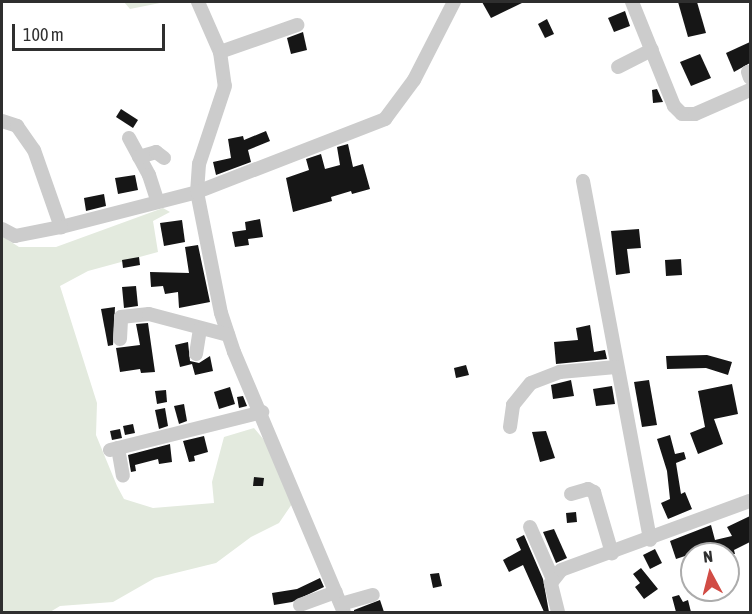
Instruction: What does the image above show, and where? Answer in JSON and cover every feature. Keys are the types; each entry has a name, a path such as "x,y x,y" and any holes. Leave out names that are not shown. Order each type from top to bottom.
{"street":[{"path":"198,2 220,52 224,99 202,153 196,192 228,335 340,603"},
{"path":"2,229 15,236 61,227 196,192 238,179 386,119 414,80 454,2"},
{"path":"632,2 674,106 682,114 695,114 750,90"},
{"path":"220,52 297,25"},
{"path":"618,67 652,50"},
{"path":"2,121 17,126 34,150 61,227"},
{"path":"129,138 140,157 158,202"},
{"path":"140,157 156,152 164,158"},
{"path":"583,181 650,540"},
{"path":"120,339 118,321 126,315 149,314 228,335"},
{"path":"196,354 200,329"},
{"path":"510,427 513,405 531,383 560,372 616,367"},
{"path":"123,476 114,449 262,412"},
{"path":"571,494 588,489 594,492 612,553"},
{"path":"552,577 561,570 650,540 750,501"},
{"path":"530,527 552,577 558,612"},
{"path":"300,605 340,603 373,595"}],"shaded area":[{"path":"124,2 165,2 130,9"},
{"path":"163,208 170,212 153,221 158,252 88,271 60,286 97,403 96,435 117,486 124,499 153,508 214,503 212,482 224,437 254,428 275,453 294,501 279,523 251,537 216,563 155,578 113,602 60,606 50,612 2,612 2,236 19,247 56,247"}],"building":[{"path":"482,2 524,2 491,18"},
{"path":"678,2 697,2 706,33 688,37"},
{"path":"625,11 630,26 614,32 608,18"},
{"path":"547,19 554,34 545,38 538,24"},
{"path":"303,32 307,50 291,54 287,38"},
{"path":"750,42 750,63 734,72 726,53"},
{"path":"700,54 711,78 691,86 680,62"},
{"path":"657,89 663,102 653,103 652,90"},
{"path":"121,109 138,120 133,128 116,117"},
{"path":"266,131 270,141 248,150 251,162 216,175 213,162 231,158 228,139 243,136 244,140"},
{"path":"348,144 353,167 363,164 370,189 352,194 351,191 331,197 332,201 293,212 286,178 309,170 306,159 321,154 325,169 340,165 337,147"},
{"path":"135,175 138,190 118,194 115,178"},
{"path":"104,194 106,206 86,211 84,198"},
{"path":"260,219 263,237 248,239 249,245 235,247 232,232 246,230 245,222"},
{"path":"182,220 185,242 164,246 160,223"},
{"path":"639,229 641,248 627,249 630,273 616,275 611,231"},
{"path":"198,245 210,302 179,308 178,292 165,294 163,286 151,287 150,272 189,273 185,247"},
{"path":"139,257 140,265 123,268 122,260"},
{"path":"681,259 682,275 666,276 665,260"},
{"path":"136,286 138,306 124,308 122,287"},
{"path":"115,307 113,345 108,346 101,309"},
{"path":"148,323 155,372 141,373 140,369 120,372 116,348 140,345 136,324"},
{"path":"590,325 594,352 605,350 607,359 556,364 554,342 578,340 576,328"},
{"path":"188,342 190,361 199,363 210,356 213,371 195,375 192,364 180,367 175,345"},
{"path":"707,355 732,362 728,375 706,368 667,369 666,356"},
{"path":"466,365 469,375 456,378 454,368"},
{"path":"571,380 574,396 553,399 551,385"},
{"path":"649,380 657,425 642,427 634,382"},
{"path":"732,384 738,414 714,419 723,444 698,454 690,433 705,427 698,391"},
{"path":"612,386 615,404 596,406 593,389"},
{"path":"230,387 235,404 219,409 214,392"},
{"path":"166,390 167,402 157,404 155,391"},
{"path":"243,396 247,406 239,408 237,397"},
{"path":"184,404 187,421 179,424 174,406"},
{"path":"165,408 168,426 159,429 155,410"},
{"path":"133,424 135,433 125,435 123,426"},
{"path":"120,429 122,438 112,440 110,431"},
{"path":"546,431 555,458 540,462 532,432"},
{"path":"670,435 675,454 684,452 686,459 676,463 681,494 685,492 692,509 668,519 661,503 670,499 667,471 657,439"},
{"path":"204,436 208,452 194,456 195,461 189,462 183,441"},
{"path":"170,444 172,462 159,464 158,459 135,465 136,471 131,472 128,455"},
{"path":"254,477 264,478 263,486 253,486"},
{"path":"576,512 577,522 567,523 566,513"},
{"path":"750,516 750,542 740,547 740,542 680,542 680,558 676,559 670,541 711,525 715,540 732,536 727,527"},
{"path":"554,529 567,558 556,563 543,532"},
{"path":"524,535 543,579 549,612 544,612 523,565 509,572 503,560 521,550 516,539"},
{"path":"655,549 662,563 650,569 643,555"},
{"path":"641,568 658,589 644,599 635,587 640,583 633,574"},
{"path":"439,573 442,586 433,588 430,574"},
{"path":"320,578 324,587 292,602 274,605 272,593 297,589"},
{"path":"679,595 680,602 688,602 691,612 676,612 672,597"},
{"path":"380,600 384,612 354,612 354,610"}]}
